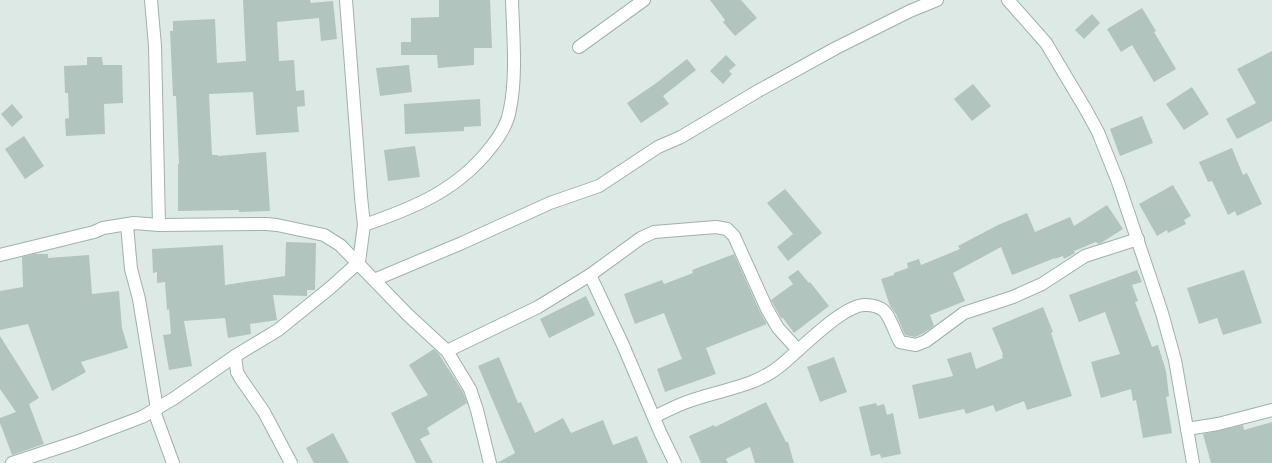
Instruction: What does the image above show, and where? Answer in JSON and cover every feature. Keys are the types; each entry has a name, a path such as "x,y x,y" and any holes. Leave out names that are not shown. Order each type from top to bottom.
{"street":[{"path":"151,0 155,46 159,225"},
{"path":"12,463 38,459 76,442 142,417 155,410 235,356 278,330 330,288 358,262 364,225 346,0"},
{"path":"364,225 403,212 432,198 457,182 483,158 500,136 510,110 514,78 512,0"},
{"path":"579,47 644,0"},
{"path":"374,280 462,243 550,203 599,186 658,147 680,137 908,5 937,0"},
{"path":"1008,0 1046,43 1098,132 1118,182 1162,313 1175,360 1193,463"},
{"path":"0,255 94,232 104,228 143,223 159,225 266,224 324,235 340,245 408,315 447,351 470,389 477,410 490,463"},
{"path":"127,225 131,269 139,299 155,410 174,463"},
{"path":"447,351 538,307 590,275 641,238 654,232 716,227 727,229 734,236 767,310 778,328 798,350"},
{"path":"654,417 684,403 739,387 763,378 779,367 838,317 851,308 864,304 877,306 885,312 900,342 916,345 926,341 964,314 1013,297 1042,284 1085,256 1138,239"},
{"path":"590,275 623,344 660,432 675,463"},
{"path":"235,356 237,372 264,412 291,463"},
{"path":"1187,429 1218,424 1272,410"}],"building":[{"path":"243,0 310,0 311,3 333,1 337,39 321,41 319,18 277,22 279,61 294,60 296,91 304,90 305,106 297,107 299,132 256,135 253,92 209,94 212,155 218,156 266,152 270,211 178,211 179,164 176,96 173,96 170,31 173,31 173,21 215,19 217,63 246,61"},
{"path":"439,0 490,0 492,48 474,48 474,65 438,68 437,55 401,55 401,42 411,42 411,18 439,17"},
{"path":"710,0 741,0 757,18 735,36 723,22 725,20"},
{"path":"1142,8 1156,31 1154,32 1176,69 1154,82 1132,45 1121,52 1107,29"},
{"path":"1092,14 1100,23 1084,39 1075,30"},
{"path":"1272,51 1272,121 1237,139 1226,119 1256,103 1237,69"},
{"path":"726,55 736,65 729,71 732,74 723,84 710,71"},
{"path":"87,57 102,57 103,65 122,65 123,103 104,104 105,134 66,136 65,119 69,118 68,93 65,93 64,66 87,65"},
{"path":"687,59 696,70 663,96 669,104 641,123 627,103 655,84"},
{"path":"409,65 412,92 380,96 376,68"},
{"path":"973,84 991,106 972,121 954,99"},
{"path":"1192,87 1209,114 1184,130 1166,104"},
{"path":"480,99 481,126 464,127 464,131 405,134 404,104"},
{"path":"12,104 23,117 12,127 1,114"},
{"path":"1142,116 1153,143 1120,156 1110,129"},
{"path":"24,136 44,166 25,179 5,149"},
{"path":"415,146 420,177 388,181 384,150"},
{"path":"1232,148 1243,175 1247,173 1262,204 1237,216 1235,211 1228,215 1212,181 1208,182 1199,162"},
{"path":"1173,185 1191,216 1184,220 1186,224 1168,233 1167,230 1157,236 1139,204"},
{"path":"785,189 822,233 788,261 777,247 793,234 767,203"},
{"path":"1107,205 1123,229 1101,243 1098,244 1096,242 1074,251 1075,253 1064,259 1063,256 1055,258 1012,275 1001,247 953,273 965,301 930,315 934,326 922,334 915,337 905,335 896,314 890,306 881,279 894,275 894,273 908,268 907,263 919,259 921,265 960,249 958,246 998,225 1027,213 1035,232 1070,217 1074,226"},
{"path":"286,242 316,243 315,290 307,290 307,296 273,295 277,320 250,324 251,334 228,338 225,318 184,321 192,366 169,370 163,335 171,334 169,309 167,310 165,282 157,283 157,272 153,273 152,249 223,245 225,285 285,276"},
{"path":"34,254 48,254 48,258 89,255 92,294 119,291 122,328 128,348 81,362 86,372 52,391 28,324 0,330 0,291 23,287 22,257"},
{"path":"734,254 760,312 767,324 706,348 716,374 665,392 657,369 682,359 664,313 635,324 624,294 662,280 664,284 693,273 692,270"},
{"path":"798,270 809,283 810,282 829,306 794,333 783,318 781,318 771,300 793,284 788,277"},
{"path":"1137,270 1142,282 1132,285 1138,301 1135,302 1152,347 1158,345 1166,371 1169,396 1166,397 1172,433 1143,438 1136,400 1133,401 1131,389 1101,398 1091,362 1120,354 1105,312 1079,322 1069,295"},
{"path":"1244,270 1262,323 1223,335 1217,318 1199,324 1187,288"},
{"path":"586,296 595,315 549,338 540,319"},
{"path":"1043,307 1053,332 1051,333 1072,396 1027,410 1024,401 996,412 993,405 966,414 964,409 919,419 912,385 953,376 947,359 971,352 976,369 1003,358 1003,354 992,328"},
{"path":"0,336 39,398 29,404 44,444 12,455 0,423 0,418 16,412 0,389"},
{"path":"434,349 439,354 463,392 467,403 427,428 430,434 420,439 433,463 416,463 391,413 428,395 409,365"},
{"path":"499,357 518,403 521,402 535,433 563,418 571,433 603,420 613,445 637,436 648,463 497,463 515,453 478,366"},
{"path":"834,357 847,392 820,402 807,367"},
{"path":"766,402 786,442 788,442 794,463 755,463 750,447 726,459 728,463 701,463 689,436 714,425 715,427"},
{"path":"876,403 877,406 884,404 887,415 893,413 901,454 881,458 880,454 871,456 859,407"},
{"path":"1272,422 1272,463 1211,463 1203,434 1243,425 1244,430"},
{"path":"333,433 349,463 314,463 306,448"}]}
